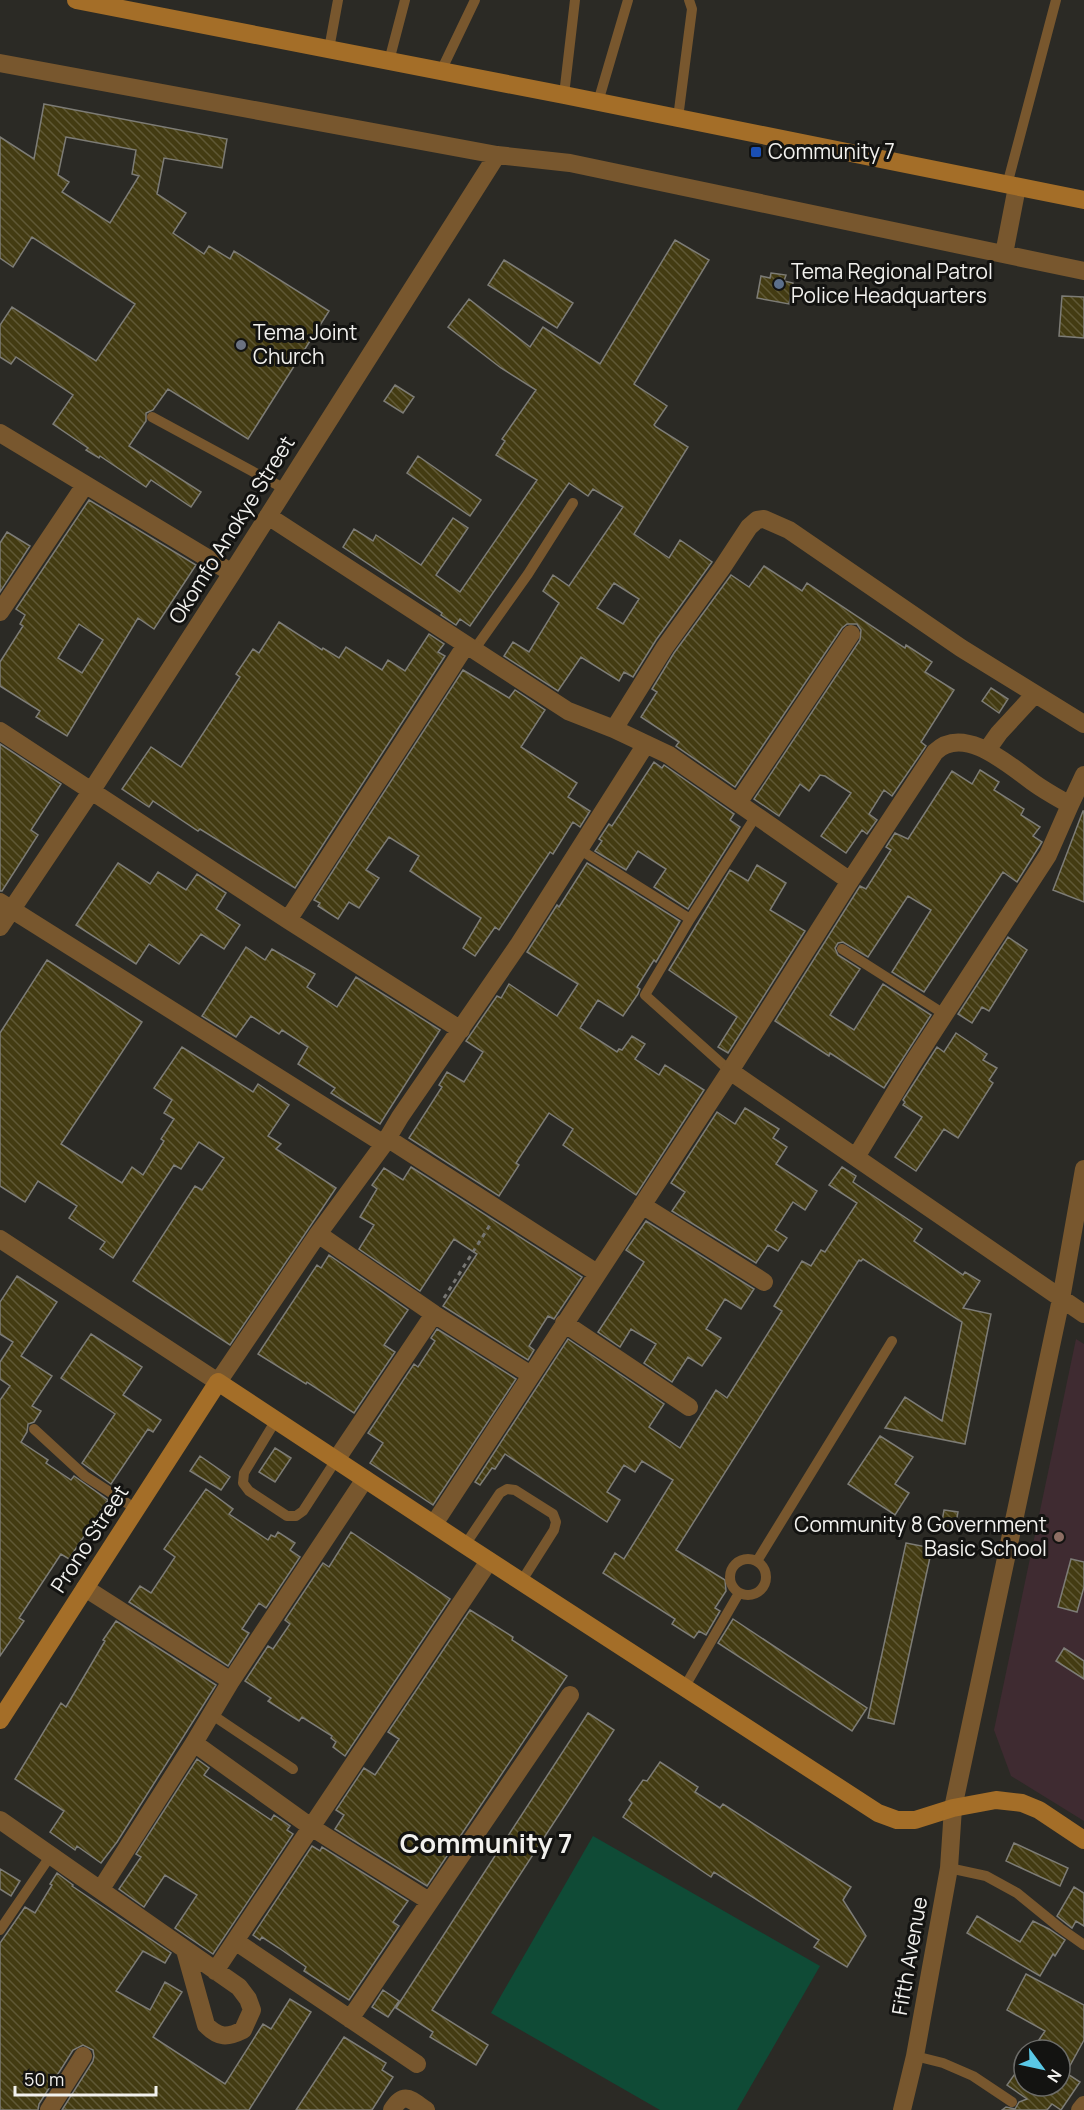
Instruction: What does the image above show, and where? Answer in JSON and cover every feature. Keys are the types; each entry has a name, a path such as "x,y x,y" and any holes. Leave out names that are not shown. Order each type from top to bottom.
{"street":[{"path":"76,0 564,95 1084,201"},
{"path":"0,63 497,155 570,163 1084,270"},
{"name":"Okomfo Anokye Street","path":"0,927 6,906 92,790 497,155"},
{"path":"1004,254 1012,186"},
{"path":"0,433 232,573"},
{"path":"0,612 85,485"},
{"path":"268,516 568,711 614,729 669,755 850,881"},
{"path":"614,729 665,648 723,568 748,527 757,520 764,519 789,530 961,648 1084,724"},
{"path":"738,803 851,634"},
{"path":"288,920 470,648"},
{"path":"987,750 999,733 1035,694"},
{"path":"0,731 288,920 461,1030"},
{"path":"434,1524 935,752 943,745 954,741 987,750 1035,784 1070,805"},
{"path":"218,1382 461,1030 646,744"},
{"path":"856,1157 910,1066 1048,855 1084,776"},
{"path":"6,906 597,1273"},
{"path":"730,1071 1084,1314"},
{"name":"Fifth Avenue","path":"902,2110 915,2056 949,1868 953,1808 1061,1299 1084,1169"},
{"path":"642,1205 764,1282"},
{"path":"318,1234 434,1314 531,1376"},
{"path":"0,1239 878,1814 897,1820 915,1820 953,1808 996,1800 1022,1803 1039,1810 1084,1840"},
{"path":"336,1460 434,1314"},
{"path":"564,1323 689,1407"},
{"name":"Prono Street","path":"0,1720 218,1382"},
{"path":"101,1889 231,1681 365,1479"},
{"path":"215,1971 489,1561"},
{"path":"85,1588 231,1681"},
{"path":"350,2019 570,1695"},
{"path":"194,1743 311,1827 429,1901"},
{"path":"0,1820 239,1987 248,1999 252,2010 243,2030 225,2037 215,2034 206,2025 185,1950"},
{"path":"235,1941 417,2064"},
{"path":"49,2110 83,2056"},
{"path":"392,2110 404,2097 426,2110"},
{"path":"1080,2110 1084,2105"}],"lane":[{"path":"329,49 338,0"},
{"path":"389,61 405,0"},
{"path":"441,71 475,0"},
{"path":"564,95 575,0"},
{"path":"598,102 628,0"},
{"path":"678,118 692,9 690,0"},
{"path":"1012,186 1056,0"},
{"path":"152,417 285,489"},
{"path":"470,648 533,566 573,503"},
{"path":"730,1071 645,995 690,919 756,816"},
{"path":"579,849 690,919"},
{"path":"842,949 944,1014"},
{"path":"757,1561 892,1341"},
{"path":"276,1420 244,1473 243,1483 249,1491 287,1516 296,1516 303,1511 336,1460"},
{"path":"34,1429 85,1476 136,1509"},
{"path":"465,1545 500,1493 507,1489 515,1490 544,1508 553,1514 556,1522 554,1530 521,1582"},
{"path":"745,1559 757,1561 765,1570 766,1583 758,1593 745,1595 739,1593 731,1584 730,1577 734,1565 745,1559"},
{"path":"684,1688 739,1593"},
{"path":"211,1714 293,1769"},
{"path":"0,1930 51,1855"},
{"path":"949,1868 986,1876 1017,1893 1084,1945"},
{"path":"915,2056 944,2063 963,2072 1012,2102"}],"path":[{"path":"434,1314 498,1211"}],"shaded area":[{"name":"Community 8 Government Basic School","path":"1076,1339 1084,1344 1084,1821 1011,1776 994,1730"}],"green space":[{"path":"593,1836 820,1966 737,2110 660,2110 491,2013"}],"building":[{"path":"44,104 227,139 222,168 164,158 157,194 186,213 173,233 204,254 209,246 230,259 234,251 329,311 248,439 168,389 153,410 146,413 146,421 129,446 201,492 191,507 151,480 146,487 100,456 99,458 86,450 88,448 53,424 73,395 16,357 11,364 0,357 0,325 12,307 96,361 135,304 32,237 13,267 0,258 0,137 34,159","holes":["66,137 136,150 132,174 139,176 110,223 62,192 69,182 58,175"]},
{"path":"675,240 709,260 634,384 667,406 654,425 688,447 634,534 669,558 680,540 712,562 656,640 633,677 624,672 619,681 581,657 558,691 504,656 513,642 529,652 559,603 543,591 553,575 569,586 623,507 593,489 588,496 569,483 470,626 460,619 456,625 441,615 442,613 343,547 354,529 373,541 376,535 421,565 453,518 468,528 436,575 460,592 537,480 496,455 505,441 502,439 536,390 501,368 448,327 469,299 530,347 543,327 600,364","holes":["614,583 639,599 623,624 597,608"]},
{"path":"504,260 573,303 557,328 488,285"},
{"path":"771,273 786,275 784,281 793,283 789,304 757,298 761,276 770,278"},
{"path":"1062,296 1084,297 1084,338 1059,336"},
{"path":"395,385 414,397 403,413 384,401"},
{"path":"418,456 481,500 470,516 407,473"},
{"path":"89,500 196,565 154,629 138,618 67,736 36,717 40,711 0,686 0,662 23,626 20,624 25,615 16,609","holes":["79,624 103,640 82,673 58,658"]},
{"path":"7,532 30,546 0,592 0,543"},
{"path":"764,566 802,591 807,583 905,648 906,645 932,662 925,672 954,690 921,742 926,746 892,796 884,790 869,814 877,820 867,834 862,830 846,853 821,836 851,793 825,776 820,775 809,791 800,784 779,816 754,799 860,640 861,630 857,624 847,624 842,628 735,787 676,746 679,742 641,717 657,692 652,689 674,653 731,575 749,587"},
{"path":"279,622 322,650 323,648 339,658 346,647 382,670 388,660 405,671 429,634 444,644 438,652 445,656 295,888 200,829 198,831 153,801 149,807 122,789 151,747 181,767 240,677 236,674 253,649 259,653"},
{"path":"463,670 509,698 515,690 545,710 521,747 577,783 568,797 590,811 580,827 573,822 553,854 550,852 499,930 495,927 475,956 463,948 481,918 410,871 419,856 389,837 366,870 379,878 359,908 349,902 338,919 318,906 320,903 314,900"},
{"path":"991,688 1008,699 999,713 982,701"},
{"path":"0,744 61,784 31,830 38,835 2,891 0,891"},
{"path":"654,762 662,768 664,765 734,814 730,820 740,827 688,909 654,887 666,869 638,851 626,870 595,851 602,841 599,839 609,824 612,826"},
{"path":"980,770 999,782 994,790 1024,809 1021,815 1040,827 1033,836 1042,842 1017,882 1003,872 924,992 892,972 931,910 908,896 868,957 843,942 838,943 835,948 838,955 860,969 830,1015 854,1030 883,984 931,1015 884,1088 775,1021 860,886 866,889 891,850 886,847 895,833 908,839 952,771 972,784"},
{"path":"1084,811 1084,902 1053,890"},
{"path":"118,863 150,884 158,872 186,890 197,874 226,893 216,909 240,925 224,949 201,934 179,964 149,944 136,964 76,925"},
{"path":"587,863 680,921 656,962 654,960 637,987 640,989 638,994 623,1016 598,1000 580,1028 617,1052 619,1049 622,1050 632,1036 645,1044 635,1059 659,1075 665,1065 704,1090 636,1195 563,1145 573,1129 549,1113 516,1163 519,1165 499,1196 409,1138 442,1087 439,1085 447,1072 464,1082 483,1052 466,1041 497,996 501,998 509,984 557,1016 578,984 527,952"},
{"path":"757,865 786,883 770,910 805,931 728,1053 718,1047 737,1017 669,970 730,870 748,881"},
{"path":"1008,937 1027,950 989,1011 982,1007 972,1023 958,1014"},
{"path":"246,947 265,960 272,949 315,974 307,987 337,1007 356,977 440,1030 380,1124 331,1093 335,1088 298,1064 308,1047 282,1030 279,1034 251,1016 236,1037 202,1016"},
{"path":"47,960 142,1022 61,1144 122,1183 132,1167 143,1175 164,1141 161,1139 174,1119 164,1113 172,1100 154,1088 182,1047 253,1092 258,1084 289,1105 268,1136 281,1144 276,1149 336,1188 230,1345 133,1281 195,1186 202,1190 224,1158 199,1142 181,1169 174,1165 113,1258 100,1249 105,1242 69,1218 77,1206 38,1181 25,1202 0,1186 0,1033"},
{"path":"956,1033 987,1054 983,1060 997,1068 989,1080 993,1083 958,1138 944,1129 916,1171 895,1157 922,1117 903,1105 905,1102 903,1100 937,1047 944,1052"},
{"path":"745,1108 779,1129 773,1138 787,1147 776,1164 817,1191 805,1210 793,1202 775,1230 787,1238 778,1251 768,1245 756,1263 672,1211 685,1192 671,1183 717,1112 735,1124"},
{"path":"411,1167 582,1277 554,1319 548,1316 529,1346 534,1350 528,1360 443,1306 477,1254 454,1239 420,1291 359,1249 374,1225 360,1217 377,1189 372,1185 384,1168 403,1180"},
{"path":"842,1167 856,1176 853,1182 922,1229 914,1241 963,1275 965,1272 980,1281 963,1308 991,1314 965,1444 885,1428 905,1397 942,1421 962,1322 863,1259 859,1260 676,1550 725,1580 726,1591 715,1608 720,1611 706,1635 699,1631 694,1638 672,1624 675,1619 603,1573 615,1553 624,1559 673,1480 642,1461 635,1472 624,1465 607,1492 620,1500 607,1522 505,1454 480,1485 475,1482 568,1339 664,1404 649,1427 680,1448 716,1390 727,1398 782,1311 774,1306 802,1261 811,1266 821,1250 825,1252 857,1203 829,1185"},
{"path":"646,1221 754,1289 741,1309 725,1299 706,1329 721,1338 702,1366 688,1357 672,1382 644,1363 656,1344 631,1329 620,1347 598,1332 644,1262 626,1250"},
{"path":"329,1255 408,1310 384,1345 395,1352 354,1413 307,1382 306,1384 258,1354 317,1265 321,1268"},
{"path":"17,1276 57,1302 21,1356 52,1376 32,1406 41,1411 34,1422 28,1424 27,1432 21,1442 48,1460 46,1463 71,1480 74,1476 108,1500 69,1559 61,1554 19,1618 24,1621 0,1656 0,1400 10,1386 0,1379 0,1362 13,1342 0,1334 0,1302"},
{"path":"437,1329 516,1379 433,1505 370,1463 383,1443 368,1433 414,1364 418,1367 435,1341 431,1338"},
{"path":"91,1334 142,1367 123,1395 161,1420 153,1432 148,1429 111,1484 82,1463 115,1414 61,1378"},
{"path":"880,1436 913,1457 895,1484 909,1493 895,1515 848,1484"},
{"path":"275,1448 291,1458 275,1482 259,1472"},
{"path":"200,1456 230,1477 221,1490 190,1471"},
{"path":"206,1489 233,1509 229,1514 268,1540 271,1535 275,1537 278,1532 295,1543 290,1550 300,1557 266,1608 259,1603 242,1629 249,1633 228,1666 129,1602 140,1586 151,1593 175,1557 164,1549"},
{"path":"944,1510 958,1512 955,1529 941,1527"},
{"path":"351,1532 450,1599 345,1756 333,1747 336,1742 331,1738 332,1736 302,1717 299,1721 268,1701 271,1698 245,1681 268,1646 273,1649 290,1624 285,1620 323,1563 329,1567"},
{"path":"906,1543 932,1548 894,1724 868,1718"},
{"path":"1071,1559 1084,1562 1084,1587 1077,1612 1058,1607"},
{"path":"470,1610 513,1637 512,1640 567,1676 427,1886 335,1829 344,1815 336,1810 364,1768 375,1775 399,1739 388,1732"},
{"path":"733,1619 867,1708 852,1731 718,1643"},
{"path":"116,1621 216,1685 117,1842 101,1863 77,1846 75,1850 50,1832 64,1811 15,1779 61,1703 66,1707"},
{"path":"1064,1648 1084,1661 1084,1679 1056,1661"},
{"path":"588,1713 614,1730 432,2010 488,2045 476,2065 430,2037 433,2032 396,2008"},
{"path":"197,1759 209,1768 204,1775 271,1820 274,1815 290,1826 287,1830 293,1834 213,1954 175,1928 197,1895 165,1875 144,1907 119,1889 141,1857 136,1854"},
{"path":"660,1762 698,1787 695,1792 720,1808 723,1804 851,1887 843,1900 866,1936 847,1967 814,1947 819,1940 714,1872 711,1877 623,1817 632,1803 629,1800 643,1780 647,1781"},
{"path":"1014,1843 1068,1868 1060,1886 1006,1861"},
{"path":"312,1846 320,1851 322,1847 408,1901 393,1922 399,1926 349,2000 304,1971 306,1967 279,1948 262,1937 260,1940 253,1935"},
{"path":"0,1869 20,1881 11,1896 0,1889"},
{"path":"57,1873 72,1886 171,1953 165,1963 143,1951 116,1991 150,2010 165,1982 182,1992 153,2037 225,2084 263,2024 271,2029 290,1999 311,2012 249,2110 62,2110 93,2061 93,2050 83,2045 73,2050 39,2104 38,2110 0,2110 0,1943 25,1907 35,1913"},
{"path":"1074,1887 1084,1893 1084,1926 1076,1921 1072,1928 1057,1916"},
{"path":"977,1916 1020,1942 1033,1921 1065,1940 1055,1956 1053,1954 1040,1976 967,1933"},
{"path":"1026,1974 1084,2005 1084,2040 1072,2062 1072,2038 1040,2038 1045,2031 1007,2010"},
{"path":"383,1990 399,2001 388,2017 372,2007"},
{"path":"344,2037 386,2063 382,2070 393,2077 372,2110 296,2110"},
{"path":"1072,2077 1080,2082 1072,2094"},
{"path":"1012,2078 1012,2088 1007,2085"},
{"path":"1069,2098 1061,2110 1052,2104 1047,2110 1002,2110 1006,2107 1015,2109 1019,2102 1027,2099"}],"place":[{"name":"Community 7","path":"756,152"},
{"name":"Tema Regional Patrol Police Headquarters","path":"779,284"},
{"name":"Tema Joint Church","path":"241,345"},
{"name":"Community 8 Government Basic School","path":"1059,1537"}],"district":[{"name":"Community 7","path":"486,1844"}]}
